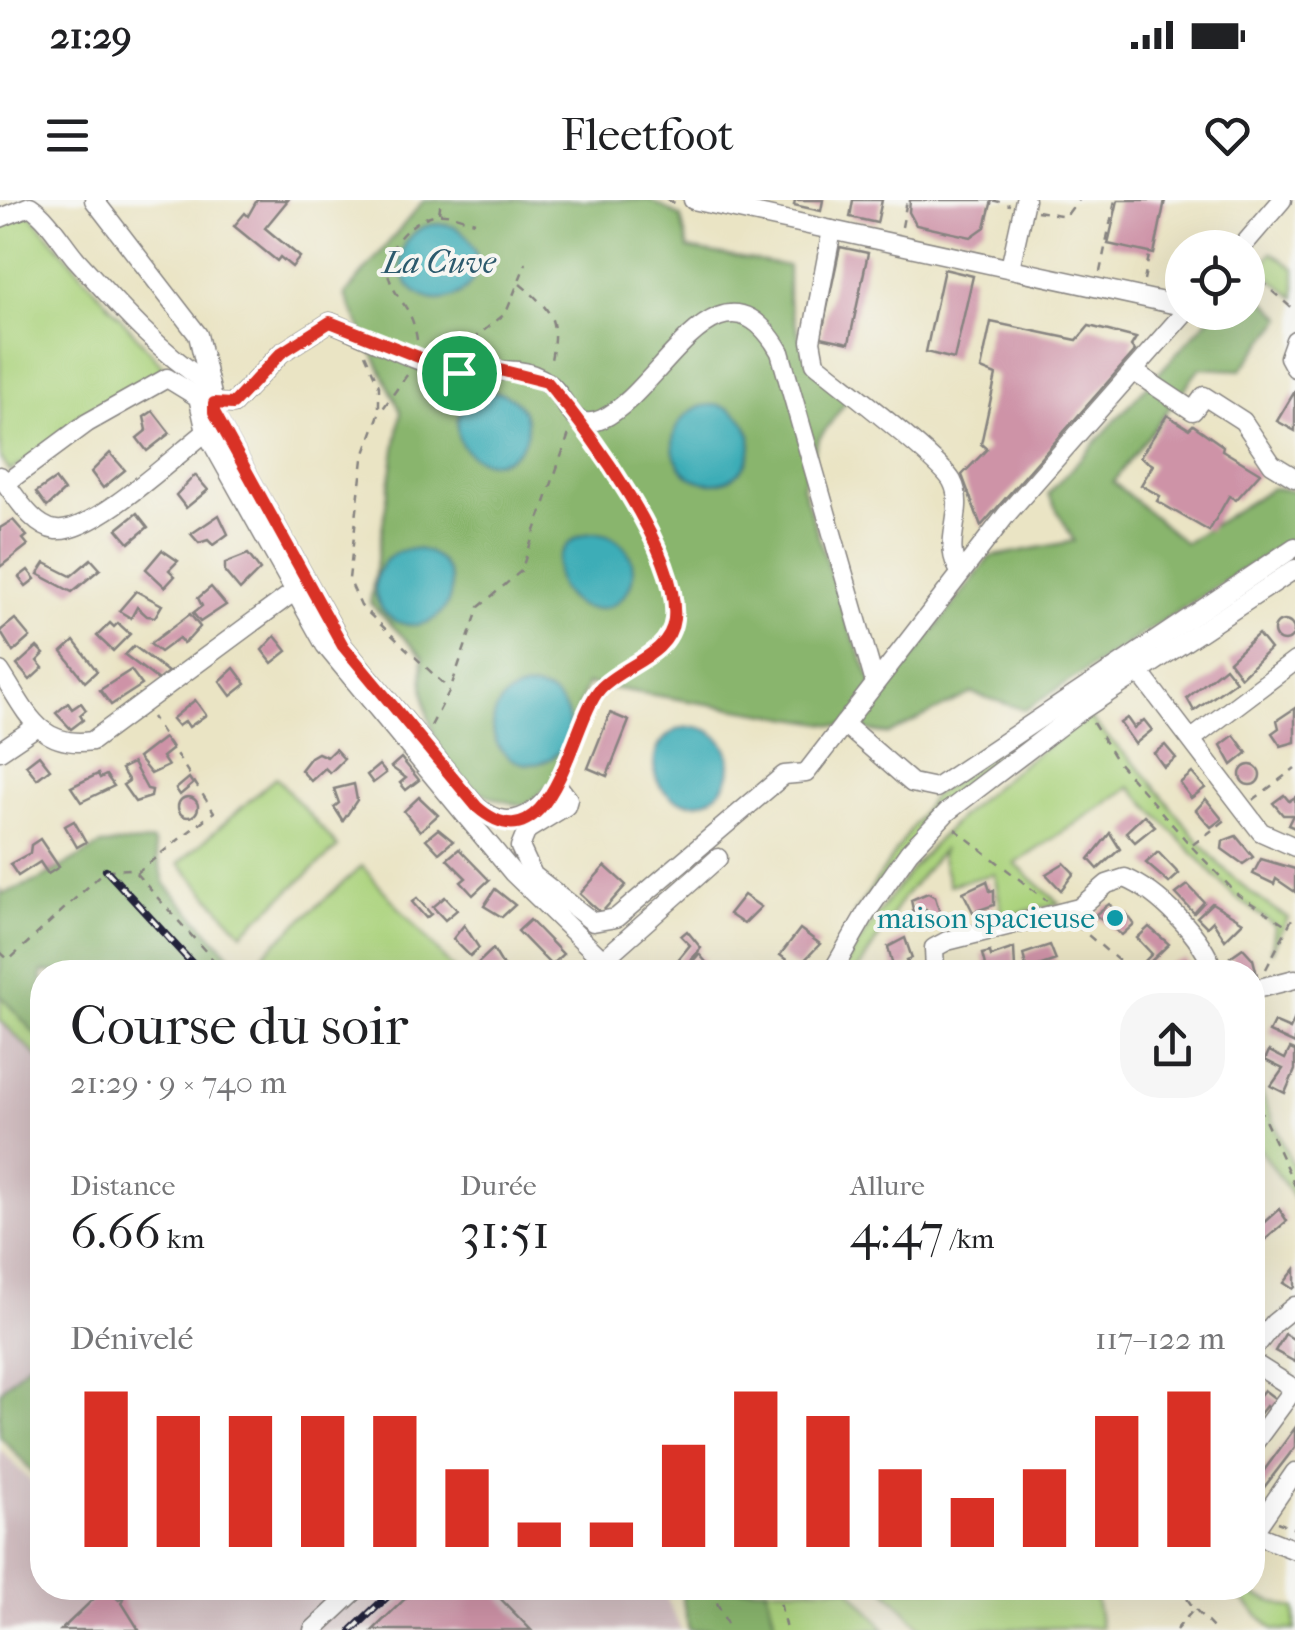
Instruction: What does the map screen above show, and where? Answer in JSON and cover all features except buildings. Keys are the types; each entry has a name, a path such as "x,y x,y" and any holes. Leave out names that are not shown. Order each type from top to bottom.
{"street":[{"path":"94,200 198,335 214,412 343,646 477,807 496,821 508,823 528,815 558,786 568,799 566,806 528,830 520,847 524,862 576,912 593,922 616,918 784,775 806,773 961,572 1167,330"},
{"path":"693,200 1165,304"},
{"path":"1256,230 1282,200"},
{"path":"1010,268 1024,204"},
{"path":"0,218 30,206 42,214 71,253 167,356 206,382"},
{"path":"832,230 811,341 815,363 951,477 958,510 952,548 961,572"},
{"path":"214,403 233,404 281,353 330,322 459,373 492,368 547,382 574,419 585,424 611,413 712,318 738,312 767,330 780,352 875,683"},
{"path":"1295,340 1288,358 1295,368"},
{"path":"1133,371 1193,411 1204,396 1243,421 1272,464 1295,478"},
{"path":"206,432 84,526 55,530 36,521 5,487 87,423 167,378 198,397 206,432 325,644 513,873 603,960"},
{"path":"844,724 912,783 936,788 1295,547"},
{"path":"839,960 866,913 910,852 993,774 1295,570"},
{"path":"0,671 37,726 51,739 70,745 92,742 294,591"},
{"path":"1192,739 1295,662"},
{"path":"1139,672 1261,832 1295,847"},
{"path":"0,751 37,726"},
{"path":"615,960 718,858"},
{"path":"934,960 934,948 947,942 1079,908 1107,884 1125,878 1144,886 1198,943 1207,960"},
{"path":"1265,986 1295,979"},
{"path":"1265,1334 1295,1306"},
{"path":"1265,1370 1295,1389 1265,1429"},
{"path":"1265,1516 1295,1472"},
{"path":"1265,1538 1295,1550"},
{"path":"313,1630 345,1600"}],"path":[{"path":"438,214 441,200"},
{"path":"898,245 907,200"},
{"path":"1024,204 1066,216 1078,200"},
{"path":"1096,287 1114,200"},
{"path":"450,690 361,606 349,579 350,534 363,459 380,414 418,357 413,314 389,278 390,254 405,230 438,214 475,222"},
{"path":"459,373 477,336 506,313 526,263"},
{"path":"518,282 546,305 557,328 547,382"},
{"path":"1265,285 1295,311"},
{"path":"350,330 373,366 380,414"},
{"path":"423,741 450,690 479,606 521,570 574,419"},
{"path":"558,786 596,692 624,667 653,655 674,622 672,589 654,534 574,419"},
{"path":"136,874 214,812 143,703"},
{"path":"1084,709 1116,760 1238,896 1288,926"},
{"path":"1191,846 1295,768"},
{"path":"942,818 1118,960"},
{"path":"0,952 8,960 106,870 132,869 213,960"},
{"path":"1265,970 1295,912"},
{"path":"1265,1120 1295,1186"},
{"path":"716,1600 730,1630"},
{"path":"780,1600 786,1630"},
{"path":"1188,1600 1215,1630"},
{"path":"1176,1630 1194,1609"}],"shaded area":[{"path":"0,1005 30,1035 30,1361 0,1391"},
{"path":"0,1449 30,1481 30,1600 667,1600 681,1630 0,1630"}],"green space":[{"path":"424,200 650,200 681,217 688,249 788,266 788,300 807,360 848,399 818,440 802,486 846,620 880,701 990,557 1074,541 1048,494 1198,330 1265,330 1265,301 1283,318 1241,370 1200,368 1113,482 1185,543 1272,488 1295,491 1295,536 1025,710 972,693 888,734 587,684 552,783 525,805 499,800 458,774 444,755 426,708 423,657 370,603 401,412 345,295"},
{"path":"28,212 166,370 10,471 0,458 0,227"},
{"path":"1271,252 1295,269 1295,298 1265,274 1265,262"},
{"path":"1295,555 1295,560 1013,749 951,801 854,914 933,796"},
{"path":"1089,717 1148,778 1227,872 1288,918 1271,953 1275,926 1235,897 1130,787 1015,864 1059,903 1003,917 994,874 949,885 941,855 944,848 902,899 864,960 848,960 919,860 980,799"},
{"path":"276,777 338,847 242,933 179,863"},
{"path":"153,841 165,884 234,960 30,960 30,1028 0,995 0,890 3,894 39,880 101,845"},
{"path":"362,866 445,960 269,960 263,954"},
{"path":"0,995 30,1028 30,1049 0,1020"},
{"path":"1265,1101 1295,1171 1295,1199 1265,1156"},
{"path":"30,1361 30,1469 0,1436 0,1391"},
{"path":"1265,1599 1295,1609 1295,1630 1273,1630 1243,1600"},
{"path":"683,1600 769,1600 777,1630 689,1630"},
{"path":"769,1600 860,1600 886,1630 777,1630"},
{"path":"895,1600 1096,1600 1101,1627 923,1630"}],"water":[{"name":"La Cuve","path":"439,224 466,235 477,262 466,289 439,300 412,289 401,262 412,235"},
{"path":"492,392 517,402 527,427 517,452 492,462 467,452 457,427 467,402"},
{"path":"712,405 727,408 739,417 748,429 748,459 739,471 727,480 712,483 697,480 685,471 676,459 673,444 676,429 685,417 697,408"},
{"path":"595,533 622,544 633,571 622,598 595,609 568,598 557,571 568,544"},
{"path":"413,549 440,560 451,587 440,614 413,625 386,614 375,587 386,560"},
{"path":"531,688 558,699 569,726 558,753 531,764 504,753 493,726 504,699"},
{"path":"692,727 719,738 730,765 719,792 692,803 665,792 654,765 665,738"}],"railway":[{"path":"106,870 189,960"},
{"path":"352,1630 383,1600"}],"place":[{"name":"maison spacieuse","path":"1115,918"}],"route":[{"path":"330,322 459,373 492,368 547,382 654,534 672,589 674,622 653,655 624,667 596,692 558,786 537,810 508,823 488,817 477,807 343,646 214,412 214,403 233,404 281,353 330,322"}]}
